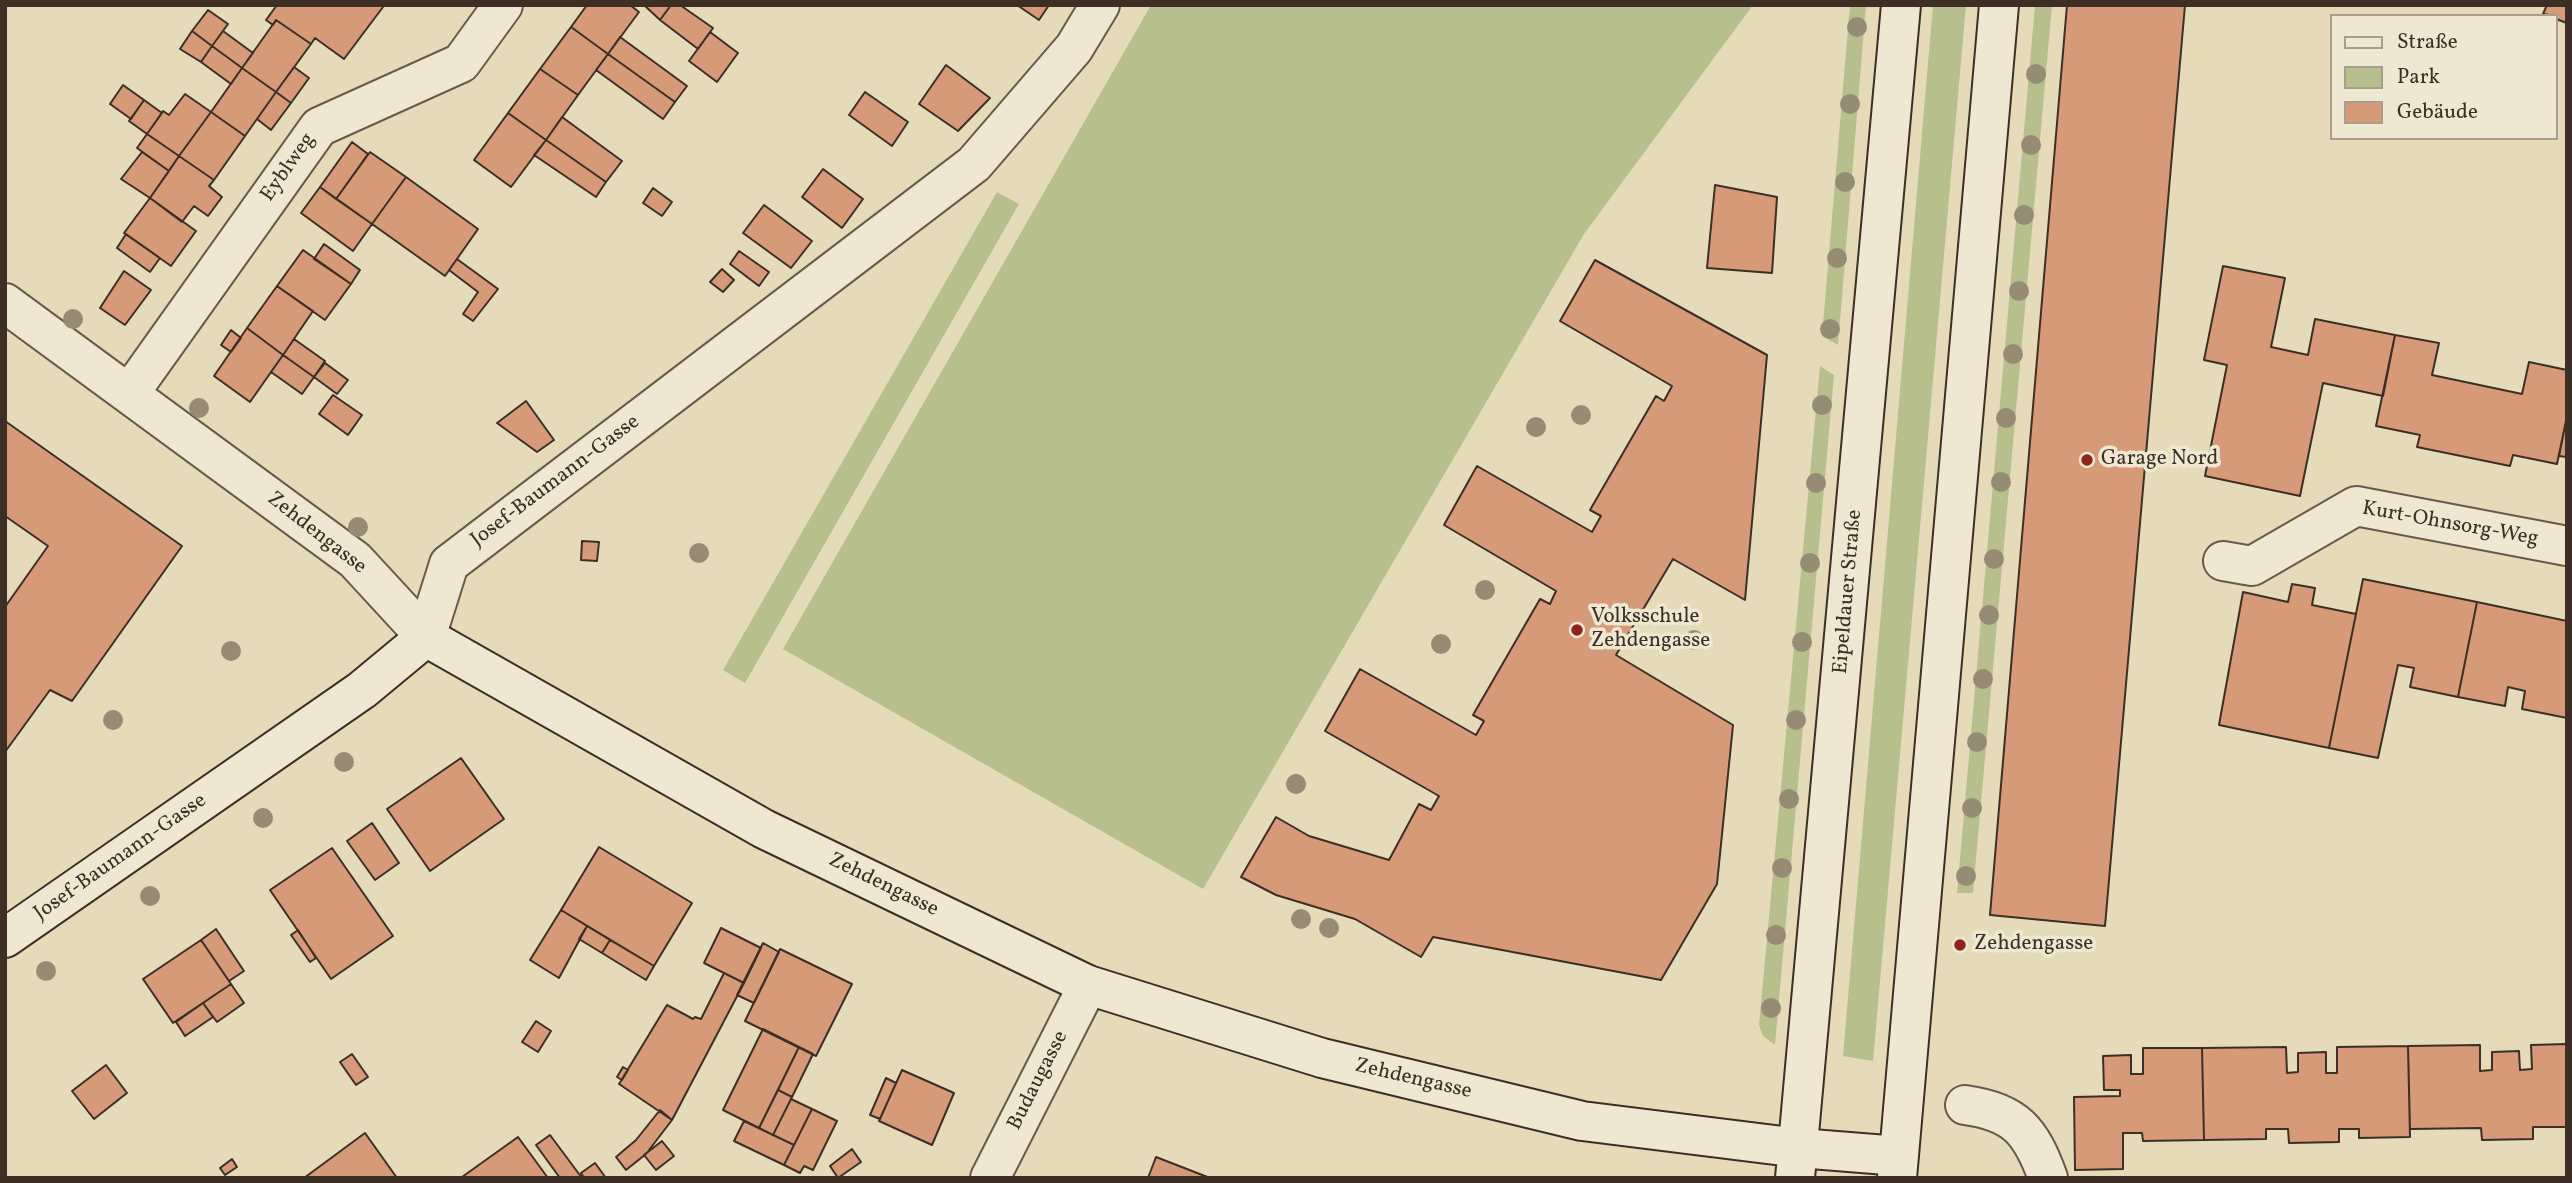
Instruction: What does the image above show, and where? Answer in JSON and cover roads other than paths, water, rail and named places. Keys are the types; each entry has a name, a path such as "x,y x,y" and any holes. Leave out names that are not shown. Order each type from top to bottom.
{"street":[{"name":"Eyblweg","path":"129,394 318,127 461,63 503,5"},
{"name":"Josef-Baumann-Gasse","path":"5,938 362,690 426,637 449,564 974,164 1074,48 1100,5"},
{"name":"Eipeldauer Straße","path":"1797,1163 1901,5"},
{"path":"1898,1167 1999,5"},
{"name":"Zehdengasse","path":"5,303 355,560 426,637 764,829 1088,985 1322,1058 1582,1121 1797,1163 1898,1167"},
{"name":"Kurt-Ohnsorg-Weg","path":"2223,561 2252,566 2356,506 2567,546"},
{"name":"Budaugasse","path":"990,1178 1088,985"},
{"path":"1965,1105 2004,1114 2030,1135 2048,1178"}],"place":[{"name":"Garage Nord","path":"2087,460"},
{"name":"Volksschule Zehdengasse","path":"1577,630"},
{"name":"Zehdengasse","path":"1960,945"}]}
